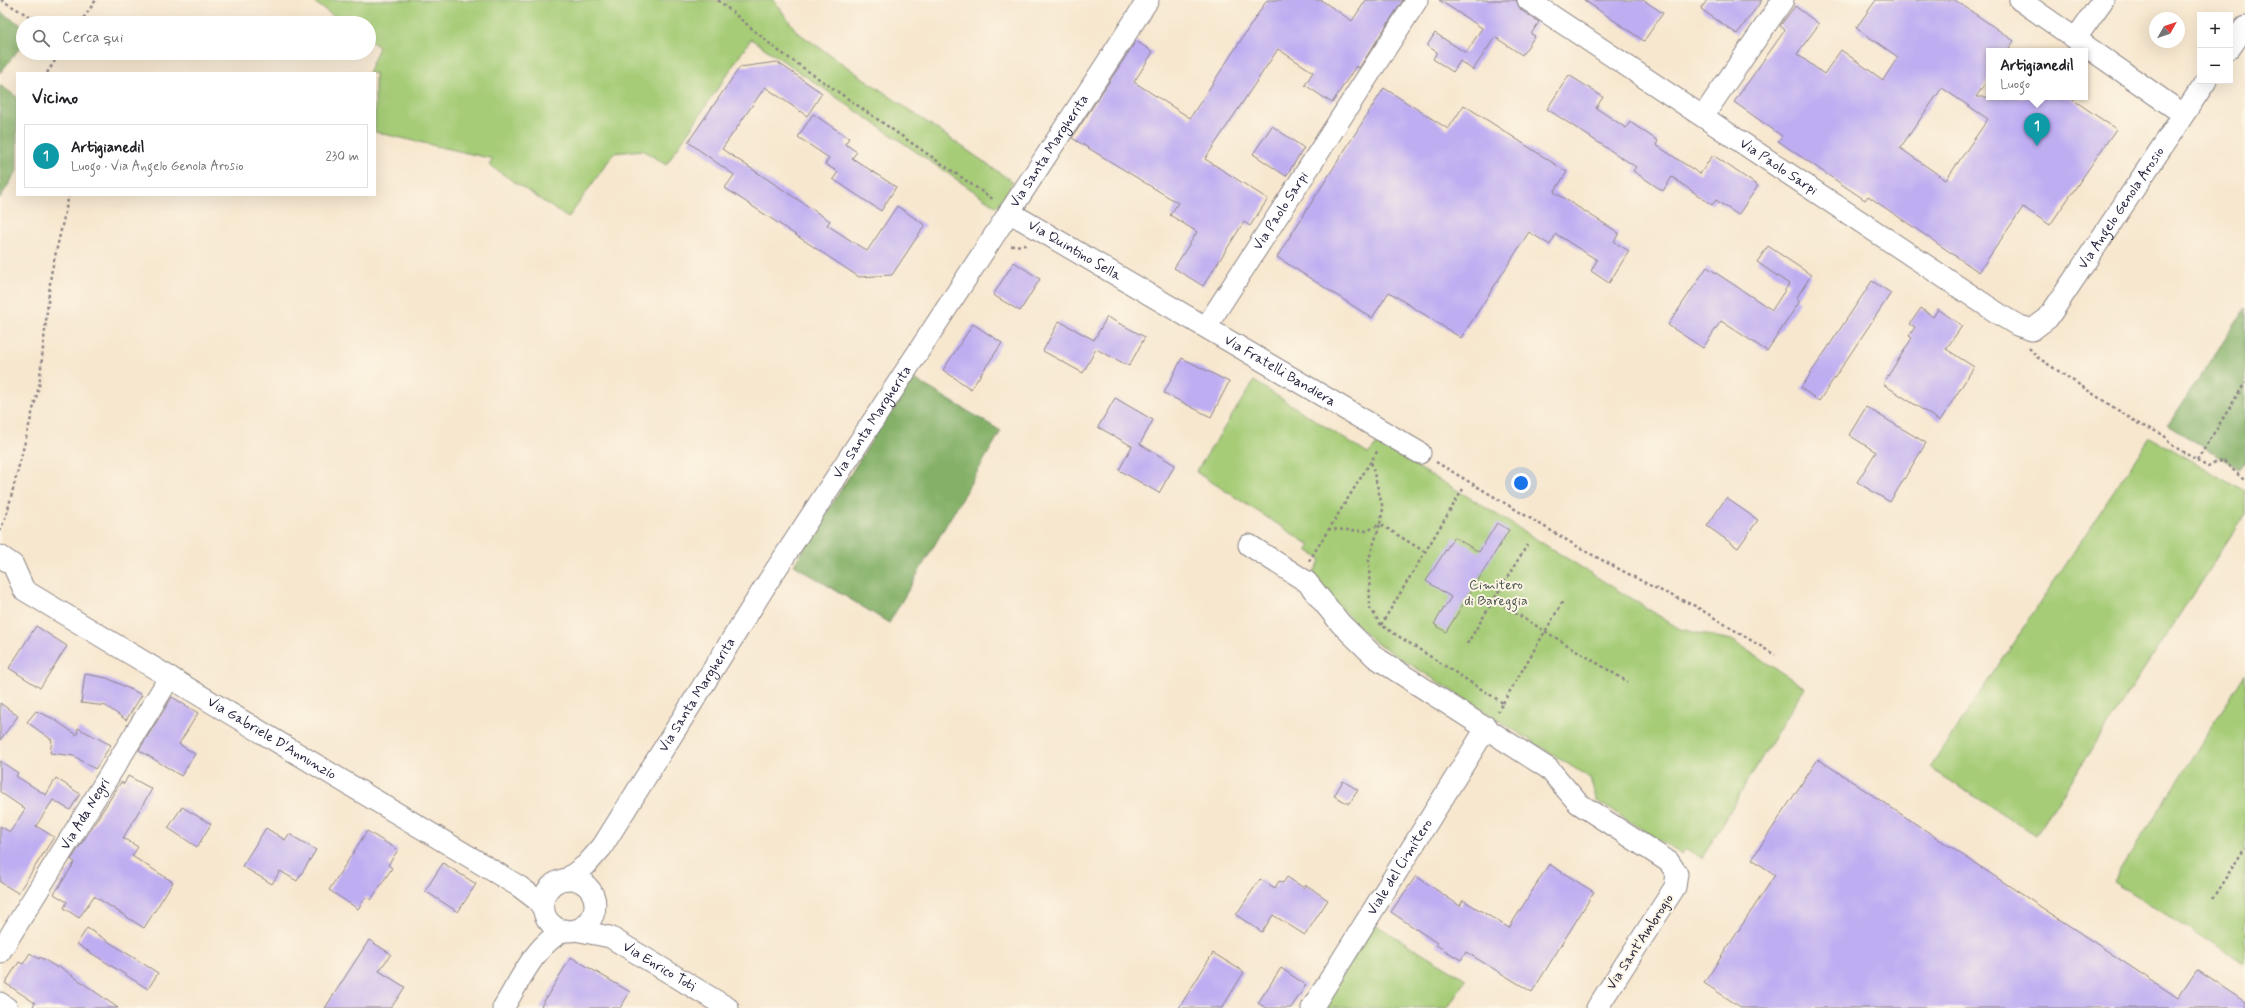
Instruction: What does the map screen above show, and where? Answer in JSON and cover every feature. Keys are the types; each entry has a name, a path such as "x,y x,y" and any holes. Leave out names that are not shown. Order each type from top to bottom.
{"street":[{"name":"Via Santa Margherita","path":"567,879 586,865 602,847 1002,207 1148,0"},
{"name":"Via Paolo Sarpi","path":"1206,327 1316,152 1356,95 1417,0"},
{"name":"Via Paolo Sarpi","path":"1528,0 2002,316 2017,325 2032,330"},
{"path":"1703,116 1783,0"},
{"path":"2020,0 2183,114"},
{"path":"2076,38 2103,0"},
{"path":"2233,44 2245,27"},
{"name":"Via Angelo Genola Arosio","path":"2032,330 2048,318 2204,84"},
{"name":"Via Quintino Sella","path":"1002,207 1140,288"},
{"name":"Via Fratelli Bandiera","path":"1140,288 1420,453"},
{"path":"1249,545 1307,582 1341,624 1375,656 1487,727"},
{"name":"Via Gabriele D'Annunzio","path":"0,556 13,565 24,590 520,887 546,907"},
{"name":"Via Ada Negri","path":"0,952 170,677"},
{"name":"Via Sant'Ambrogio","path":"1487,727 1549,768 1578,803 1669,862 1677,874 1675,887 1597,1008"},
{"name":"Viale del Cimitero","path":"1312,1008 1487,727"},
{"name":"Via Santa Margherita","path":"588,887 602,847"},
{"path":"503,1008 543,946 553,936 588,923 595,910 595,902 588,887 575,879 559,881 546,907 548,925 543,946"},
{"path":"546,907 558,928 570,930"},
{"name":"Via Enrico Toti","path":"595,910 610,937"},
{"name":"Via Enrico Toti","path":"570,930 610,937 728,1008"},
{"path":"0,1003 7,1008"}],"path":[{"path":"1,0 29,16"},
{"path":"85,16 96,0"},
{"path":"718,0 776,49 1002,207"},
{"path":"48,72 55,60"},
{"path":"0,531 7,513 39,386 51,274 69,196"},
{"path":"2032,330 2029,348 2036,357 2149,430 2158,431 2164,435 2170,444 2208,467 2217,462 2224,461 2245,481"},
{"path":"2197,460 2245,383"},
{"path":"1299,577 1388,434"},
{"path":"1420,453 1468,480 1585,551 1655,588 1695,606 1776,655"},
{"path":"1371,460 1383,509 1380,524 1369,558 1370,608 1381,625 1503,703"},
{"path":"1381,625 1463,489"},
{"path":"1328,530 1367,531 1380,524"},
{"path":"1380,524 1425,552"},
{"path":"1467,644 1528,545"},
{"path":"1494,600 1628,682"},
{"path":"1487,727 1503,703 1563,602"},
{"path":"2212,899 2245,848"}],"green space":[{"path":"311,0 774,0 797,32 1013,182 997,207 751,39 666,165 643,150 614,153 568,218 489,165 493,159 376,132 376,72 368,72 374,60 376,60 376,54 379,47 376,45 376,16 334,16"},
{"path":"0,12 16,22 16,53 0,73"},
{"path":"0,85 16,96 16,173 0,198"},
{"path":"2245,309 2245,460 2239,469 2168,425"},
{"path":"911,377 1001,431 889,623 794,565"},
{"name":"Cimitero di Bareggia","path":"1254,381 1368,454 1377,444 1467,496 1680,629 1731,640 1804,687 1702,858 1686,849 1681,854 1597,801 1590,778 1372,640 1335,603 1313,573 1321,560 1307,550 1310,545 1196,472"},
{"path":"2150,437 2245,492 2245,514 2036,835 1930,768"},
{"path":"2245,674 2245,963 2113,882"},
{"path":"1374,924 1466,979 1448,1008 1321,1008"}],"building":[{"path":"1267,0 1321,0 1352,21 1366,0 1403,0 1359,68 1356,66 1332,103 1305,85 1313,72 1278,49 1205,159 1268,199 1250,226 1244,222 1203,286 1174,268 1197,232 1170,215 1178,203 1072,138 1136,41 1153,52 1134,82 1190,118"},
{"path":"1439,0 1516,0 1521,10 1539,22 1531,34 1535,36 1522,55 1495,37 1473,70 1460,61 1453,72 1433,59 1437,52 1427,46 1435,33 1466,53 1482,28"},
{"path":"1584,0 1643,0 1663,13 1644,41"},
{"path":"1707,0 1762,0 1737,34 1701,9"},
{"path":"1876,0 1955,0 2014,41 2009,48 1986,48 1986,82 1976,97 1986,97 1986,100 2073,100 2116,129 2050,225 2023,207 1979,272 1868,196 1865,200 1778,141 1782,136 1734,102 1785,30 1780,26 1795,6 1819,24 1797,54 1824,74 1841,50 1883,80 1898,57 1856,28","holes":["1942,88 1988,119 1946,180 1900,148"]},
{"path":"777,62 822,93 807,116 765,87 722,149 830,221 827,225 867,251 897,206 925,225 892,275 859,277 725,188 734,175 688,142 740,67"},
{"path":"1569,75 1603,97 1596,108 1626,128 1630,122 1658,141 1656,145 1700,174 1713,155 1758,186 1738,215 1716,200 1712,205 1672,177 1663,191 1633,171 1636,167 1547,109"},
{"path":"1384,88 1448,129 1464,105 1567,172 1554,192 1619,233 1614,242 1629,251 1609,283 1591,271 1597,260 1556,234 1550,245 1529,232 1461,338 1389,292 1372,318 1277,257"},
{"path":"813,114 849,138 845,144 857,152 852,158 896,187 881,211 833,179 838,172 825,164 829,158 798,137"},
{"path":"1272,126 1304,148 1286,176 1253,154"},
{"path":"1768,246 1811,275 1796,299 1800,301 1767,351 1721,321 1703,348 1668,325 1707,267 1772,310 1789,284 1757,262"},
{"path":"1014,262 1040,279 1020,311 993,295"},
{"path":"1872,281 1891,293 1819,401 1801,388"},
{"path":"1921,308 1933,317 1938,309 1962,326 1946,349 1974,367 1940,421 1883,384 1912,338 1909,336 1915,327 1910,324"},
{"path":"1107,317 1145,337 1129,366 1096,349 1083,373 1043,351 1059,321 1094,340"},
{"path":"973,324 1002,343 971,389 943,370"},
{"path":"1182,358 1229,382 1211,417 1164,393"},
{"path":"1115,398 1153,420 1140,444 1175,465 1159,493 1119,470 1132,446 1098,427"},
{"path":"1866,407 1926,443 1890,502 1857,482 1876,452 1849,435"},
{"path":"1726,498 1758,520 1738,548 1707,526"},
{"path":"1497,523 1509,530 1446,632 1434,624 1451,597 1426,581 1454,537 1479,552"},
{"path":"36,626 67,646 40,688 9,668"},
{"path":"85,674 107,678 142,695 126,720 106,706 81,703"},
{"path":"172,697 198,713 179,744 195,754 181,776 139,750"},
{"path":"0,703 18,716 0,740"},
{"path":"36,711 52,718 77,735 78,728 111,745 95,769 74,756 50,753 52,740 27,722"},
{"path":"1818,759 2178,998 2197,970 2245,1002 2245,1008 1742,1008 1704,983 1775,875 1752,859"},
{"path":"0,761 18,773 16,776 46,795 56,778 80,794 70,810 53,800 36,826 54,837 18,893 0,882 0,826 10,832 25,809 0,792"},
{"path":"128,776 152,789 123,838 138,847 132,856 173,882 144,928 94,896 79,918 64,908 67,902 54,894 75,862 71,860 121,782 124,784"},
{"path":"1343,781 1358,790 1349,804 1334,796"},
{"path":"182,807 211,824 197,847 168,828"},
{"path":"266,828 285,840 289,834 316,850 297,881 280,871 272,884 242,866"},
{"path":"367,831 398,850 388,865 392,868 371,900 366,897 358,909 329,890"},
{"path":"443,863 476,884 458,912 425,891"},
{"path":"1549,864 1594,892 1532,992 1466,952 1461,960 1436,945 1437,943 1391,912 1416,876 1460,906 1463,900 1509,928"},
{"path":"1287,877 1304,888 1306,885 1328,900 1305,935 1273,915 1262,932 1236,915 1260,879 1275,888 1279,881 1283,883"},
{"path":"87,928 158,973 148,989 77,944"},
{"path":"369,940 391,954 379,971 405,987 391,1008 325,1008"},
{"path":"30,953 58,968 59,966 118,1008 32,1008 35,1003 5,983 19,962 23,964"},
{"path":"1213,953 1244,972 1222,1008 1179,1008"},
{"path":"571,957 630,992 620,1008 540,1008"},
{"path":"1281,968 1306,985 1291,1008 1266,1008 1258,1003"}],"place":[{"name":"Artigianedil","path":"2037,146"}]}
